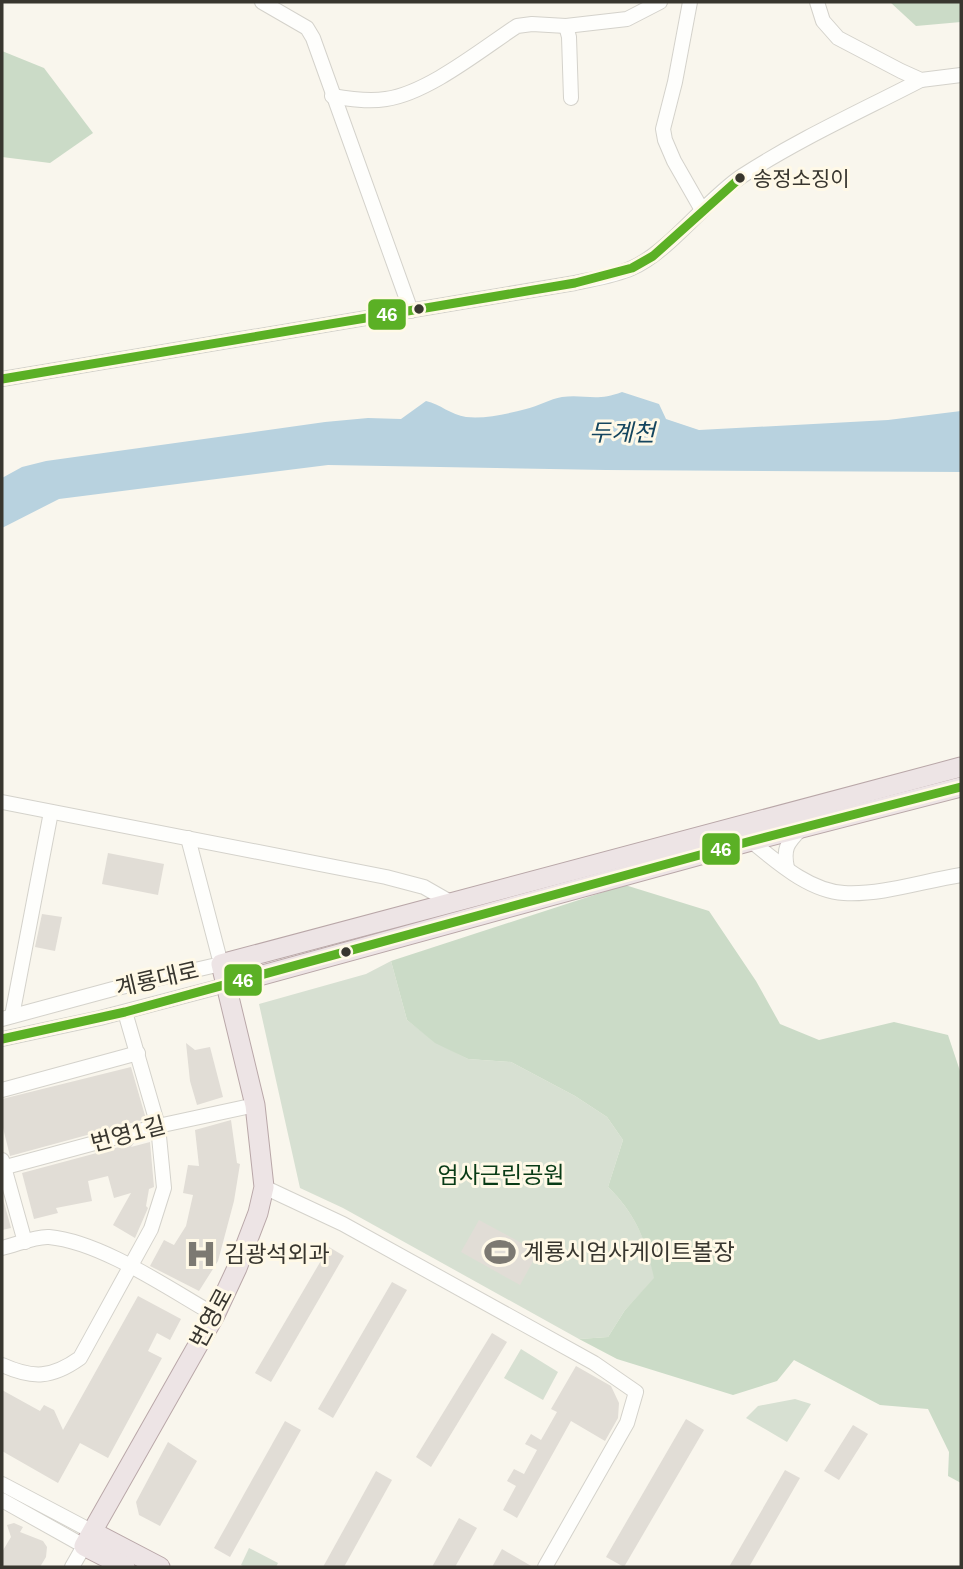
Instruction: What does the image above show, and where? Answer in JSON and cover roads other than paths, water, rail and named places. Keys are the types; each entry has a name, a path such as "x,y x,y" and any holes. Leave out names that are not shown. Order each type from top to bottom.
{"main road":[{"name":"계룡대로","path":"221,964 961,767"},
{"name":"계룡대로","path":"226,985 751,841 961,787"},
{"name":"번영로","path":"88,1539 215,1315 242,1257 258,1213 264,1187 255,1105 221,964"},
{"path":"88,1539 125,1567"},
{"path":"88,1539 160,1567"}],"street":[{"path":"262,2 307,28 313,38 411,311"},
{"path":"332,96 354,100 386,99 413,92 517,26 566,26 627,19 660,2"},
{"path":"690,2 663,129 674,161 702,210"},
{"path":"817,2 823,22 838,38 921,80"},
{"path":"566,26 569,37 571,98"},
{"path":"2,379 575,284 632,268 653,256 740,178 793,146 921,80 961,75"},
{"path":"2,802 386,877 424,887 452,903"},
{"path":"7,1018 51,812"},
{"path":"787,868 786,845 800,830"},
{"path":"188,838 221,964"},
{"path":"751,841 804,880 842,893 883,891 961,875"},
{"name":"계룡대로","path":"7,1018 221,964"},
{"name":"계룡대로","path":"2,1039 125,1012 226,985"},
{"path":"2,1365 38,1376 63,1370 80,1358 151,1229 164,1188 158,1126 125,1012"},
{"path":"2,1090 138,1053"},
{"name":"번영1길","path":"2,1165 255,1105"},
{"path":"2,1165 25,1242"},
{"path":"264,1187 355,1230 594,1363 636,1392 628,1423 545,1567"},
{"path":"2,1248 47,1237 88,1247 215,1315"},
{"path":"3,1495 88,1539"},
{"name":"번영로","path":"72,1567 88,1539"}],"water":[{"name":"두계천","path":"622,392 659,404 666,419 699,430 888,420 961,411 961,472 328,465 59,499 2,528 2,478 22,467 46,461 325,422 368,418 401,419 426,401 461,416 481,417 519,411 562,397 598,397"}],"place":[{"name":"송정소징이","path":"740,178"},
{"name":"계룡시엄사게이트볼장","path":"500,1252"},
{"name":"김광석외과","path":"201,1254"}],"park label":[{"name":"엄사근린공원","path":"501,1175"}]}
